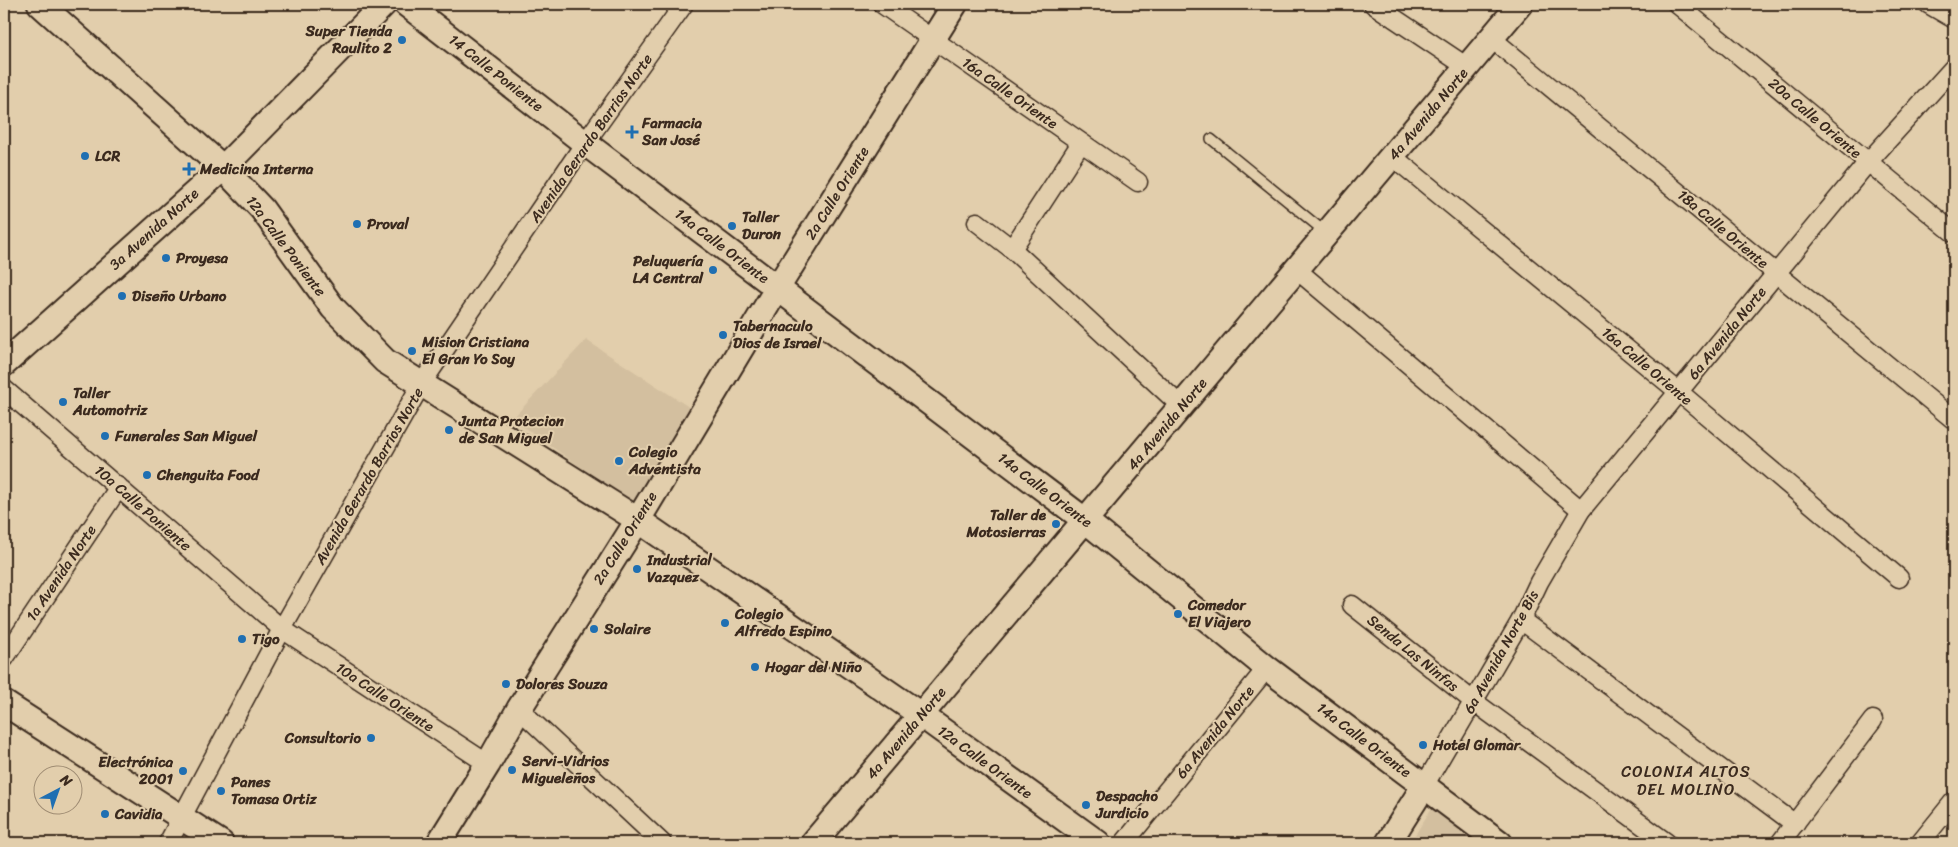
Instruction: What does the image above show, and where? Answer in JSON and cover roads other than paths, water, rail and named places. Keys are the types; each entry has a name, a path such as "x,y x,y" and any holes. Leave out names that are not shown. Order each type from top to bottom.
{"street":[{"name":"12a Calle Poniente","path":"40,4 223,168 262,209 333,308 385,362 422,383"},
{"name":"3a Avenida Norte","path":"4,364 223,168 384,4"},
{"name":"14 Calle Poniente","path":"406,4 585,143"},
{"name":"Avenida Gerardo Barrios Norte","path":"168,843 282,629 422,383 585,143 684,4"},
{"name":"16a Calle Oriente","path":"882,4 1138,182"},
{"name":"2a Calle Oriente","path":"439,843 488,764 518,709 638,520 778,287 955,4"},
{"path":"1373,4 1467,67"},
{"name":"4a Avenida Norte","path":"813,843 1520,4"},
{"name":"20a Calle Oriente","path":"1676,4 1954,233"},
{"path":"1928,4 1954,19"},
{"name":"18a Calle Oriente","path":"1491,38 1954,420"},
{"name":"6a Avenida Norte","path":"1581,510 1868,162 1954,67"},
{"name":"14a Calle Oriente","path":"585,143 1086,521 1267,668 1500,843"},
{"path":"1012,249 1081,143"},
{"name":"16a Calle Oriente","path":"1392,156 1679,392 1899,578"},
{"path":"977,222 1012,249 1184,404"},
{"path":"1297,270 1581,510"},
{"name":"12a Calle Oriente","path":"422,383 638,520 921,716 1098,843"},
{"name":"10a Calle Poniente","path":"4,389 282,629"},
{"name":"1a Avenida Norte","path":"4,659 119,487"},
{"name":"6a Avenida Norte Bis","path":"1388,843 1424,786 1521,620 1539,582 1581,510"},
{"name":"Senda Las Ninfas","path":"1352,605 1473,702 1667,843"},
{"path":"1521,620 1795,824"},
{"name":"10a Calle Oriente","path":"282,629 488,764"},
{"name":"6a Avenida Norte","path":"1124,843 1267,668"},
{"path":"4,703 221,843"},
{"path":"518,709 662,843"},
{"path":"1780,843 1873,720"},
{"path":"1920,843 1954,801"}],"lane":[{"path":"1211,139 1327,234"}],"place":[{"name":"Super Tienda Raulito 2","path":"402,40"},
{"name":"Farmacia San José","path":"632,132"},
{"name":"LCR","path":"85,156"},
{"name":"Medicina Interna","path":"189,169"},
{"name":"Proval","path":"357,224"},
{"name":"Taller Duron","path":"732,226"},
{"name":"Proyesa","path":"166,258"},
{"name":"Peluquería LA Central","path":"713,270"},
{"name":"Diseño Urbano","path":"122,296"},
{"name":"Tabernaculo Dios de Israel","path":"723,335"},
{"name":"Mision Cristiana El Gran Yo Soy","path":"412,351"},
{"name":"Taller Automotriz","path":"63,402"},
{"name":"Junta Protecion de San Miguel","path":"449,430"},
{"name":"Funerales San Miguel","path":"105,436"},
{"name":"Colegio Adventista","path":"619,461"},
{"name":"Chenguita Food","path":"147,475"},
{"name":"Taller de Motosierras","path":"1056,524"},
{"name":"Industrial Vazquez","path":"637,569"},
{"name":"Comedor El Viajero","path":"1178,614"},
{"name":"Colegio Alfredo Espino","path":"725,623"},
{"name":"Solaire","path":"594,629"},
{"name":"Tigo","path":"242,639"},
{"name":"Hogar del Niño","path":"755,667"},
{"name":"Dolores Souza","path":"506,684"},
{"name":"Consultorio","path":"371,738"},
{"name":"Hotel Glomar","path":"1423,745"},
{"name":"Servi-Vidrios Migueleños","path":"512,770"},
{"name":"Electrónica 2001","path":"183,771"},
{"name":"Panes Tomasa Ortiz","path":"221,791"},
{"name":"Despacho Jurdicio","path":"1086,805"},
{"name":"Cavidia","path":"105,814"}],"district":[{"name":"COLONIA ALTOS DEL MOLINO","path":"1686,780"}]}
